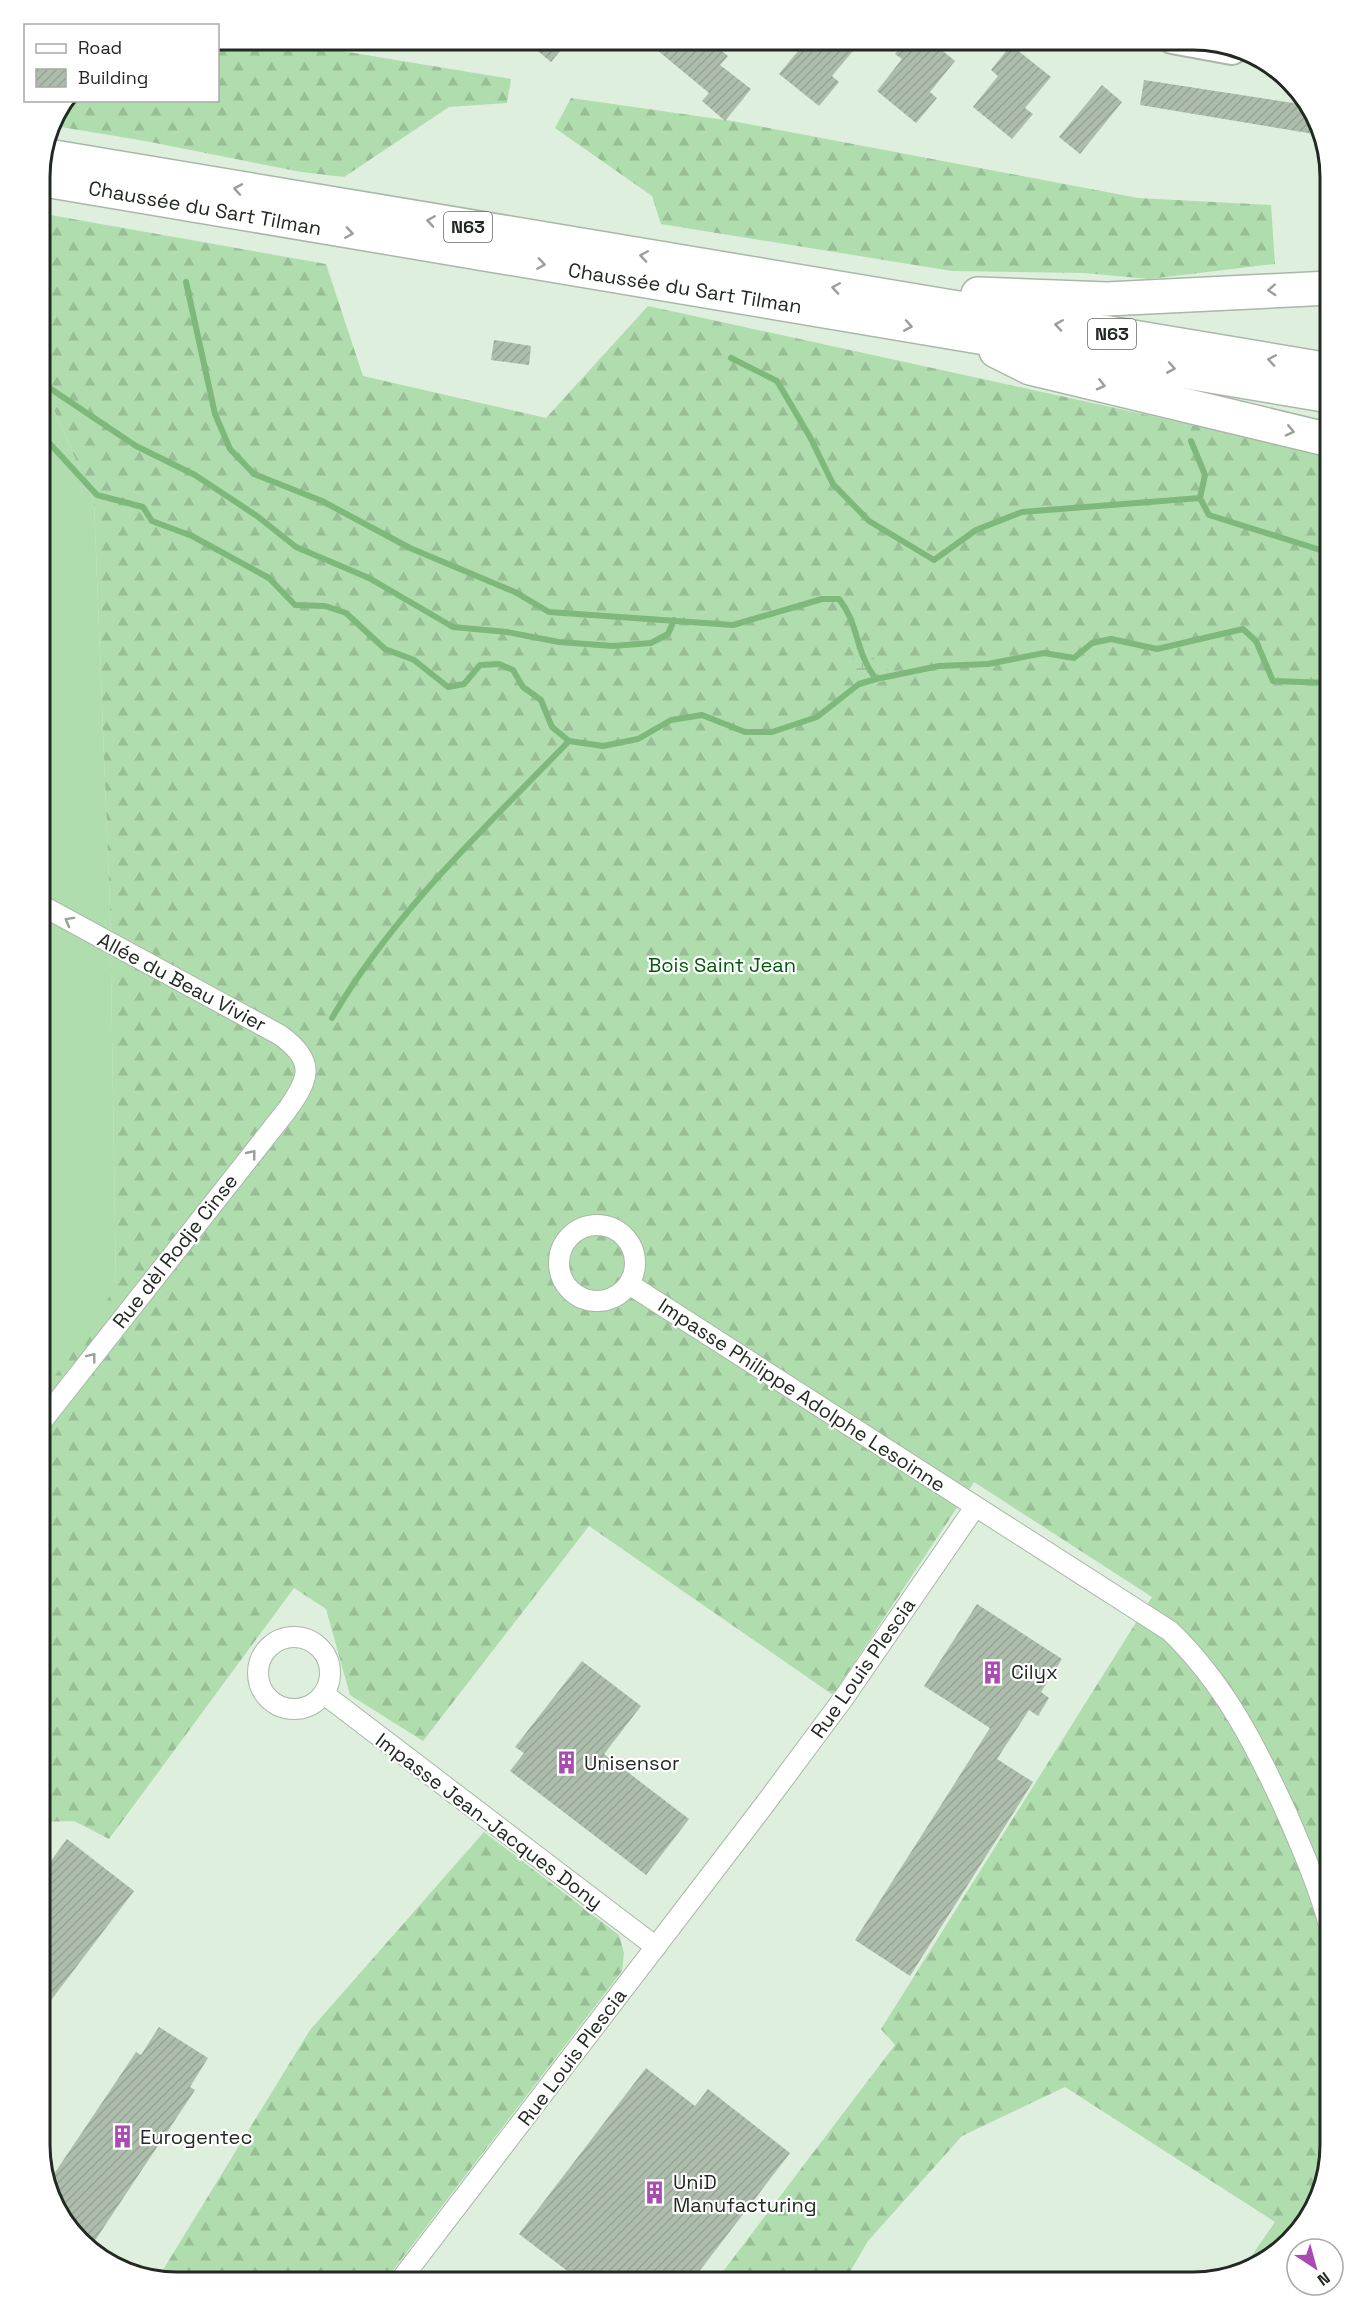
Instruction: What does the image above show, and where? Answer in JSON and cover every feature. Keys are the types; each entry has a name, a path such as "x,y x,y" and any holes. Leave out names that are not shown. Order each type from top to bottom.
{"highway":[{"name":"Chaussée du Sart Tilman","path":"52,157 1320,368"},
{"name":"Chaussée du Sart Tilman","path":"50,181 968,337 1077,352 1320,394"},
{"path":"894,297 949,293 1107,299 1320,288"},
{"path":"968,337 1030,368 1320,438"}],"street":[{"name":"Allée du Beau Vivier","path":"50,910 280,1035 299,1052 307,1066 306,1075"},
{"name":"Rue dèl Rodje Cinse","path":"50,1411 287,1110 301,1091 306,1075"},
{"name":"Impasse Philippe Adolphe Lesoinne","path":"629,1284 975,1507"},
{"path":"975,1507 1170,1631 1193,1654 1230,1701 1266,1769 1304,1853 1320,1900"},
{"name":"Rue Louis Plescia","path":"407,2271 837,1707 975,1507"},
{"name":"Impasse Jean-Jacques Dony","path":"324,1694 656,1947"}],"green space":[{"path":"219,50 336,50 511,79 507,103 449,107 344,177 301,172 60,127 74,102 219,102"},
{"path":"571,98 732,121 1138,198 1271,205 1275,264 1149,279 1084,273 952,271 661,224 652,196 555,128"},
{"name":"Bois Saint Jean","path":"50,215 326,264 363,376 546,418 648,306 1276,443 1320,455 1320,2144 1315,2177 1306,2201 1288,2228 1263,2250 1251,2257 1275,2222 1065,2087 962,2136 868,2241 850,2272 723,2272 895,2045 881,2029 1152,1597 974,1482 833,1695 589,1526 423,1741 350,1695 326,1609 294,1588 109,1839 74,1821 50,1822 50,1383 116,1287 110,908 94,502 50,404"},
{"path":"50,404 94,502 110,908 116,1288 50,1384"},
{"path":"858,645 894,675 875,683 864,684 854,681 852,662"},
{"path":"484,1832 619,1935 624,1953 622,1971 392,2271 163,2270 310,2030"}],"building":[{"path":"536,50 561,50 551,62"},
{"path":"657,50 721,50 728,56 720,65 751,89 725,121 702,101 709,93"},
{"path":"799,50 854,50 832,76 839,82 819,106 779,74"},
{"path":"898,50 942,50 955,61 930,92 937,98 916,123 877,91 902,59 895,54"},
{"path":"1007,50 1017,50 1051,77 1025,108 1033,114 1012,139 973,107 998,76 991,70"},
{"path":"1144,80 1296,103 1312,134 1140,105"},
{"path":"1102,85 1122,102 1080,154 1059,137"},
{"path":"494,340 531,346 529,365 491,360"},
{"path":"977,1604 1062,1659 1041,1692 1049,1698 1038,1716 1029,1710 997,1759 1033,1782 910,1976 855,1940 990,1728 924,1686"},
{"name":"Unisensor","path":"582,1661 641,1706 604,1754 689,1819 646,1875 510,1771 524,1753 515,1747"},
{"path":"67,1839 134,1891 50,2002 50,1862"},
{"name":"Eurogentec","path":"159,2027 208,2058 190,2087 195,2090 95,2241 71,2215 59,2193 54,2175 136,2052 141,2055"},
{"name":"UniD Manufacturing","path":"646,2068 695,2106 708,2089 790,2153 699,2272 568,2271 519,2234"}],"waterway":[{"path":"186,282 215,414 230,449 254,474 322,501 410,548 515,592 549,612 733,625 822,599 839,599 851,619 864,658 876,679"},
{"path":"731,358 777,381 810,437 833,484 869,521 934,560 976,530 1022,512 1200,498"},
{"path":"50,388 136,446 195,475 257,516 296,547 369,578 453,627 507,632 559,642 613,646 651,643 668,634 674,620"},
{"path":"1191,441 1205,475 1200,498 1209,515 1320,550"},
{"path":"50,444 97,495 143,507 152,521 192,536 269,578 295,605 325,606 346,613 385,649 414,660 448,687 464,684 480,665 499,664 513,670 523,687 541,700 552,727 569,741 603,746 638,739 671,720 702,715 745,732 772,732 817,717 859,684 876,679 939,666 988,664 1044,653 1074,658 1092,643 1111,639 1157,649 1243,629 1256,641 1273,681 1320,683"},
{"path":"332,1018 356,980 412,907 473,839 569,741"}],"place":[{"name":"Cilyx","path":"993,1672"},
{"name":"Unisensor","path":"566,1763"},
{"name":"Eurogentec","path":"122,2137"},
{"name":"UniD Manufacturing","path":"655,2193"}]}
